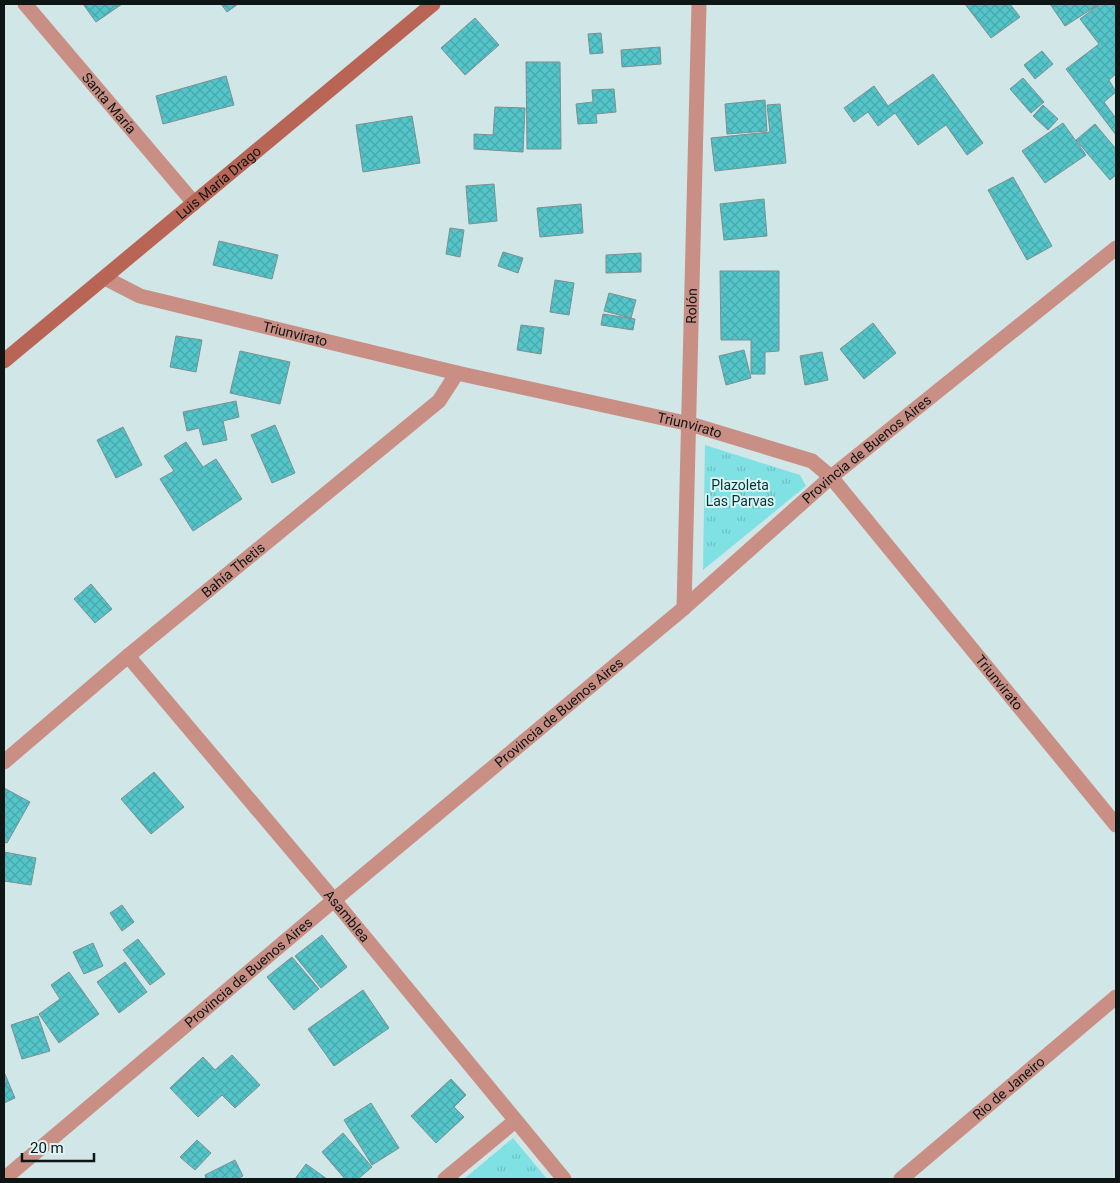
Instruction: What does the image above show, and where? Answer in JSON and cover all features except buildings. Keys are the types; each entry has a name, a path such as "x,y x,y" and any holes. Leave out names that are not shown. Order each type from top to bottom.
{"main road":[{"name":"Luis María Drago","path":"4,361 433,4"}],"street":[{"name":"Santa María","path":"25,4 194,203"},
{"name":"Rolón","path":"684,608 699,4"},
{"name":"Provincia de Buenos Aires","path":"4,1179 684,608 831,476 1116,248"},
{"name":"Triunvirato","path":"105,278 140,296 457,373 690,424 812,461 831,476 1116,825"},
{"name":"Bahía Thetis","path":"4,762 128,656 438,401 457,373"},
{"name":"Asamblea","path":"128,656 334,900 564,1179"},
{"name":"Rio de Janeiro","path":"901,1179 1116,997"},
{"path":"445,1179 516,1121"}],"green space":[{"name":"Plazoleta Las Parvas","path":"705,445 800,475 806,486 703,570"},
{"path":"513,1138 547,1179 464,1179"}]}
